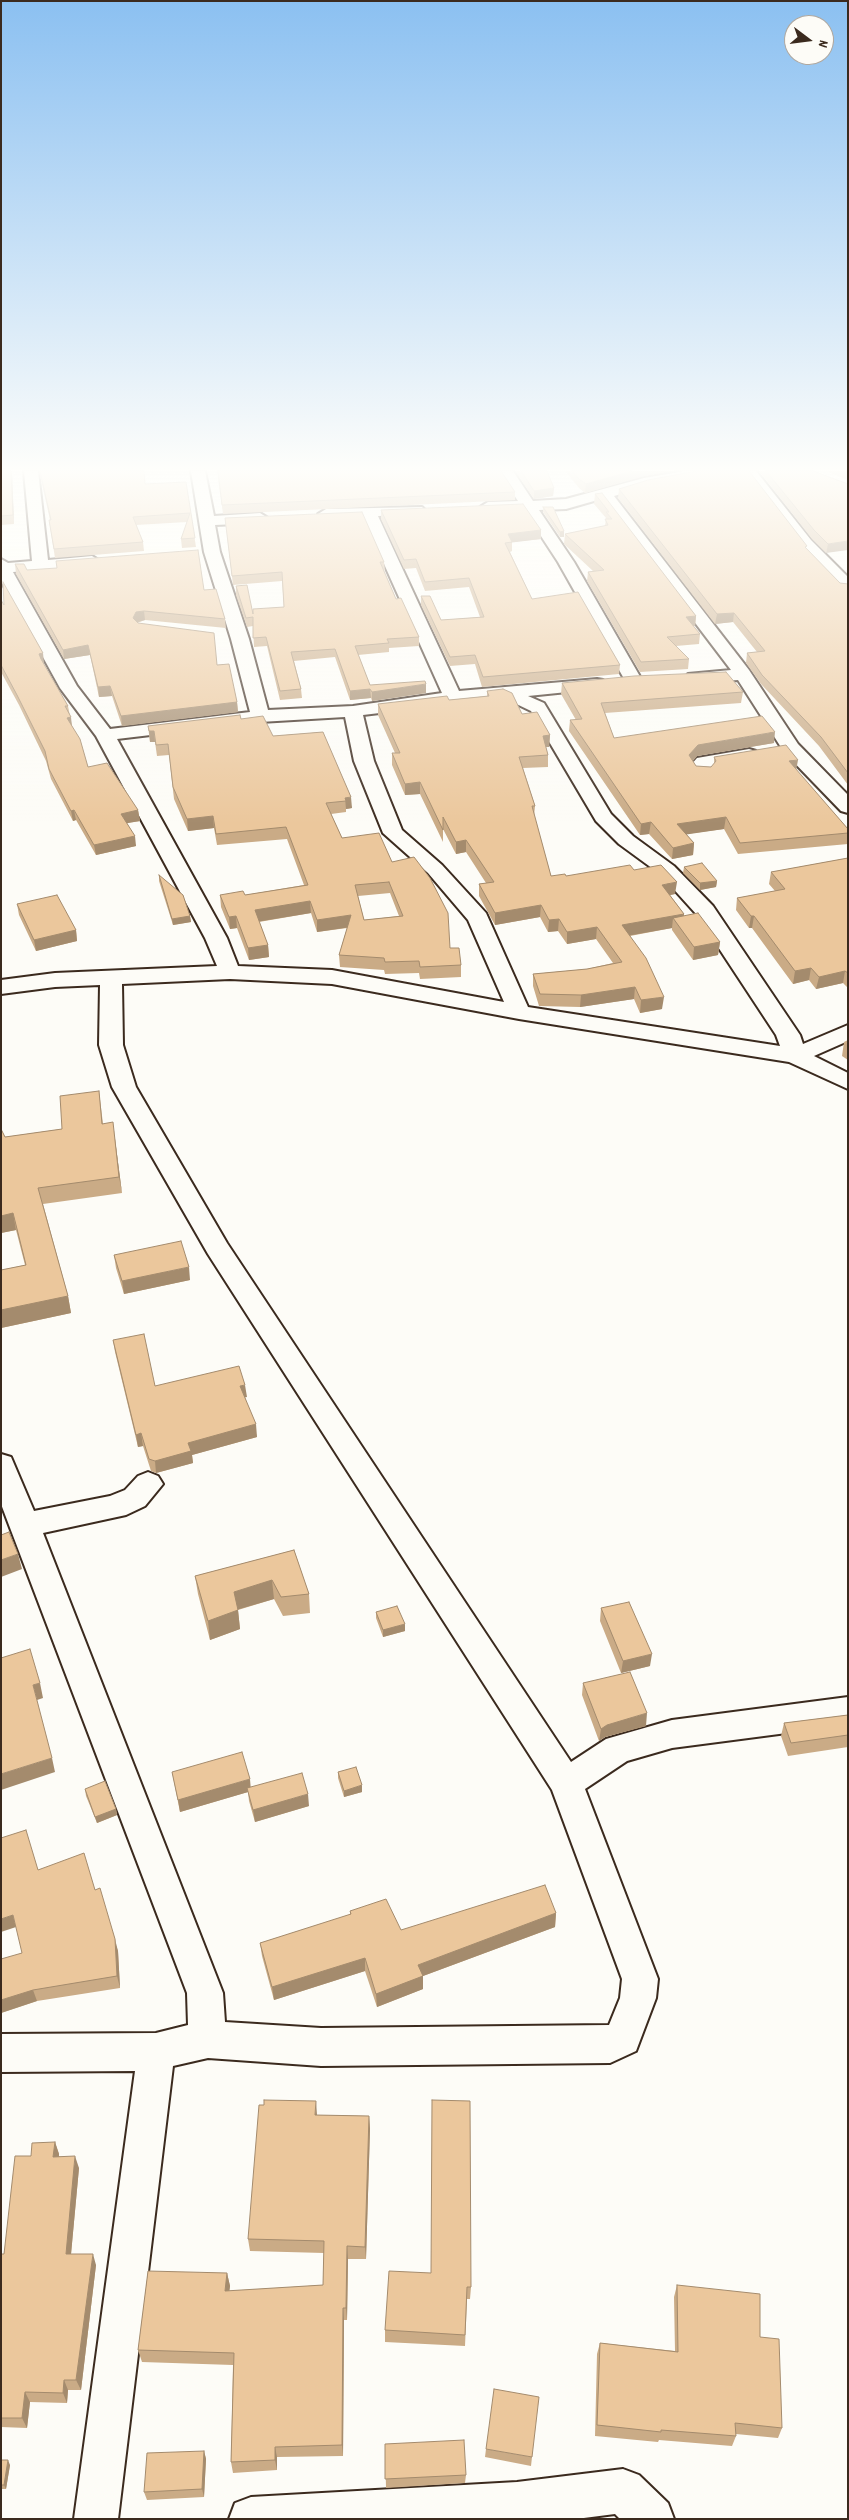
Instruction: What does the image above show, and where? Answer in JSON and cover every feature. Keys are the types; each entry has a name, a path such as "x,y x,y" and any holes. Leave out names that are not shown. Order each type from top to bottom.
{"street":[{"path":"13,589 70,688 104,735 216,938 230,972"},
{"path":"220,589 231,637 260,716"},
{"path":"403,589 453,697"},
{"path":"581,589 633,680"},
{"path":"678,589 743,674 777,750 848,806"},
{"path":"678,679 743,674"},
{"path":"104,735 260,716 353,711 453,697 633,680 651,680"},
{"path":"538,706 561,688"},
{"path":"508,692 538,706 603,817 626,840 667,870 705,911 788,1035 795,1056"},
{"path":"353,711 364,761 392,833 436,869 478,918 520,1012"},
{"path":"703,772 700,766 704,762 777,750"},
{"path":"1,964 5,986 230,972 332,977 520,1012 795,1056 848,1082"},
{"path":"1,2053 156,2052 208,2039 321,2047 610,2044 623,2038 638,1998 640,1978 566,1783 217,1248 124,1087 111,1045 110,978"},
{"path":"795,1056 848,1032"},
{"path":"1,1465 205,1993 208,2039"},
{"path":"25,1525 115,1507 135,1498 148,1484"},
{"path":"566,1783 618,1749 672,1734 848,1711"},
{"path":"96,2519 156,2052"},
{"path":"251,2519 517,2504 623,2491 652,2519"}],"building":[{"path":"3,589 7,589 43,653 39,654 41,659 68,706 65,706 71,717 67,718 80,739 88,767 107,763 138,810 121,814 135,836 94,845 74,810 71,811 49,769 45,751 1,665 1,600 4,605"},
{"path":"29,589 216,589 225,619 144,611 136,612 133,618 138,623 214,633 217,665 229,664 237,702 121,716 110,686 98,687 88,645 63,650"},
{"path":"237,589 248,589 253,614 253,609 284,607 283,589 392,589 396,599 401,598 419,637 387,639 389,643 355,646 370,685 425,681 426,684 372,692 370,689 350,691 335,649 291,652 301,689 280,691 266,637 253,638 253,617 246,618"},
{"path":"473,589 527,589 532,599 578,592 620,665 483,677 475,655 450,657 421,596 430,596 441,620 484,617"},
{"path":"598,589 675,589 696,616 686,617 700,634 667,637 689,659 641,662"},
{"path":"697,589 848,589 848,773 821,737 762,675 747,653 765,651 734,613 717,614"},
{"path":"726,672 743,692 601,703 614,738 762,716 775,732 698,745 689,755 696,766 711,767 716,761 714,757 786,745 798,760 789,761 848,829 848,833 740,843 726,817 677,824 694,843 673,848 651,822 641,824 570,720 582,719 562,683 634,676"},
{"path":"503,689 512,693 522,714 537,712 550,735 543,736 548,755 519,757 535,806 532,806 551,876 565,874 566,876 630,865 634,870 661,865 677,882 662,885 684,914 622,925 646,958 664,997 641,1000 635,987 581,995 540,994 533,974 587,969 622,962 597,927 567,932 559,919 549,920 541,905 495,913 479,884 494,882 466,840 456,842 443,817 443,830 420,782 405,784 392,753 400,753 378,704 447,696 449,700 489,696 487,691"},
{"path":"240,715 241,719 263,716 273,736 323,732 351,797 345,798 346,801 326,803 342,838 379,833 392,862 414,857 430,878 448,913 450,948 459,948 461,965 420,967 419,961 385,962 384,958 339,955 351,915 317,920 310,901 255,910 268,945 248,948 236,916 229,917 220,895 243,891 245,895 308,885 286,827 216,834 213,816 187,819 173,787 168,744 156,745 154,731 149,731 148,726","holes":["389,882 403,916 364,920 355,885"]},
{"path":"848,858 848,973 845,971 819,977 811,968 795,971 754,916 751,916 737,898 785,889 771,872"},
{"path":"702,863 717,881 700,883 684,867"},
{"path":"159,875 183,895 190,916 172,919"},
{"path":"57,895 76,930 34,940 17,904"},
{"path":"698,913 720,942 694,947 673,918"},
{"path":"99,1091 102,1124 113,1122 119,1177 38,1188 68,1296 1,1310 1,1270 26,1265 13,1213 1,1216 1,1129 5,1137 62,1129 60,1096"},
{"path":"181,1241 189,1267 122,1281 114,1255"},
{"path":"144,1334 155,1386 239,1366 245,1385 240,1386 256,1424 188,1443 191,1451 155,1461 149,1459 141,1433 136,1435 113,1340"},
{"path":"9,1532 18,1554 1,1560 1,1535"},
{"path":"294,1550 309,1594 281,1597 272,1580 234,1592 238,1610 208,1621 195,1576"},
{"path":"629,1602 652,1654 623,1661 601,1608"},
{"path":"397,1606 405,1624 383,1630 376,1612"},
{"path":"30,1649 40,1683 33,1685 52,1758 1,1774 1,1658"},
{"path":"630,1672 647,1713 607,1725 601,1729 583,1683"},
{"path":"848,1715 848,1735 791,1743 784,1723"},
{"path":"242,1752 250,1779 178,1800 172,1772"},
{"path":"356,1767 362,1785 344,1791 338,1772"},
{"path":"302,1773 308,1794 253,1810 247,1788"},
{"path":"105,1781 116,1809 95,1817 85,1789"},
{"path":"26,1830 38,1870 84,1853 95,1890 100,1888 115,1939 117,1976 33,1990 1,2000 1,1959 22,1953 13,1915 1,1919 1,1838"},
{"path":"545,1885 556,1913 418,1965 423,1976 376,1994 365,1958 272,1987 260,1943 351,1914 350,1911 386,1899 401,1930"},
{"path":"264,2100 316,2101 315,2115 369,2116 365,2247 347,2246 346,2308 343,2308 342,2445 275,2447 275,2460 231,2462 234,2353 138,2350 148,2271 227,2273 225,2291 323,2285 324,2241 248,2239 259,2105 264,2105"},
{"path":"432,2100 470,2101 471,2287 467,2287 465,2335 385,2330 389,2271 431,2273"},
{"path":"55,2142 53,2157 75,2156 66,2254 93,2254 76,2380 64,2380 63,2393 25,2392 22,2418 1,2418 1,2254 4,2254 15,2156 31,2156 32,2143"},
{"path":"677,2285 760,2294 760,2337 779,2339 782,2428 735,2423 736,2436 661,2430 661,2432 597,2425 600,2343 678,2352"},
{"path":"494,2389 539,2397 532,2457 486,2449"},
{"path":"464,2440 466,2475 385,2479 385,2444"},
{"path":"204,2451 202,2489 144,2492 147,2453"},
{"path":"1,2460 8,2460 4,2485 1,2485"}]}
